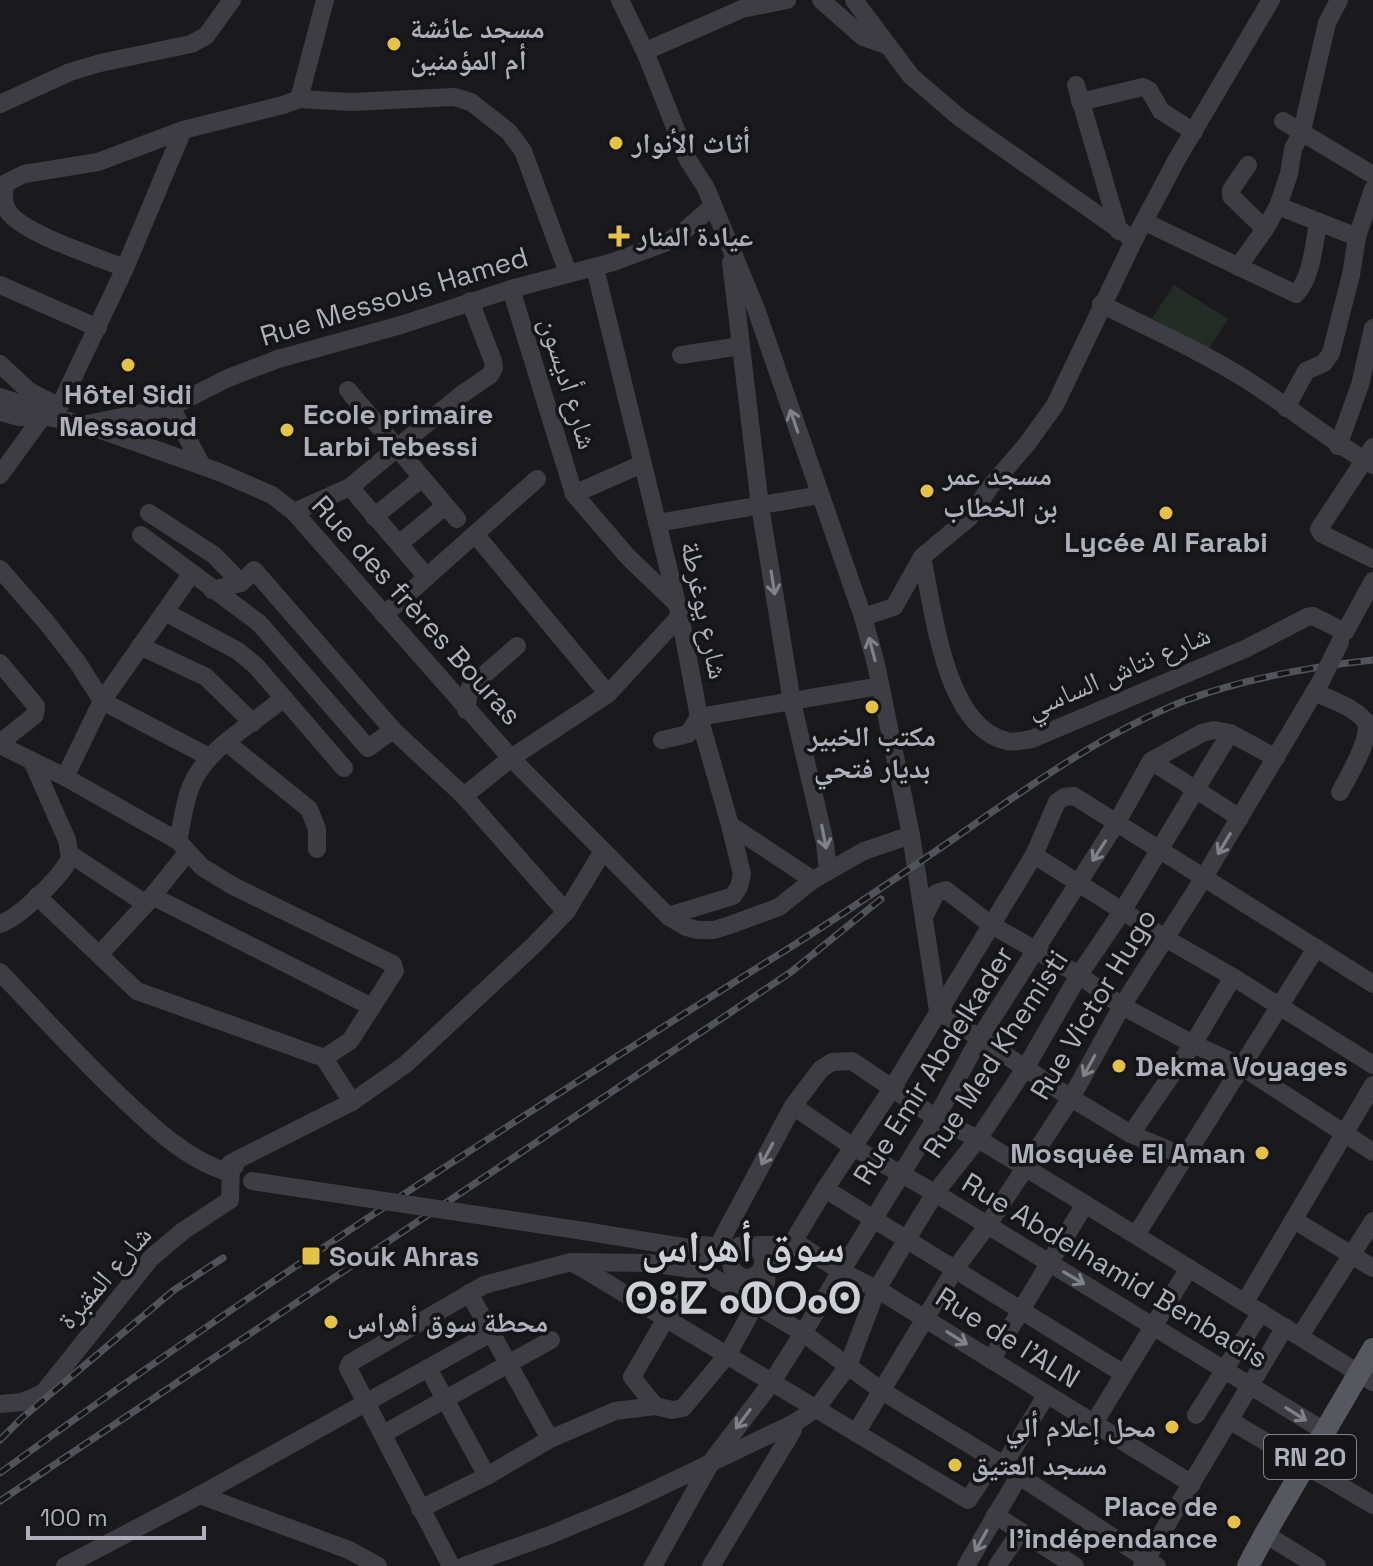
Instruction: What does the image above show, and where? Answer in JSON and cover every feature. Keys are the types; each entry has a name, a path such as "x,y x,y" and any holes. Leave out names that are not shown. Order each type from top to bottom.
{"main road":[{"name":"RN 20","path":"1248,1566 1305,1465 1366,1378 1373,1349"}],"street":[{"path":"0,104 70,72 191,44 206,36 232,0"},
{"path":"299,99 325,0"},
{"path":"620,0 646,54 688,160 710,197"},
{"path":"634,0 756,309 863,617 911,835 938,1011 1131,1134 1185,1157"},
{"path":"655,47 740,5 787,0"},
{"path":"821,0 863,37 886,45"},
{"path":"854,0 911,76 960,118 1126,236"},
{"path":"863,617 894,607 922,557 970,517 1055,405 1101,304 1126,236 1145,222 1271,0"},
{"path":"1238,267 1278,206 1289,174 1293,149 1302,131 1327,23 1339,0"},
{"path":"1126,236 1078,94 1143,87 1149,90 1161,111 1194,132"},
{"path":"125,268 53,239 16,219 5,206 3,192 6,183 24,174 98,162 183,130 299,99 351,102 454,97 471,102 509,132 523,151 568,273"},
{"path":"1283,121 1373,175"},
{"path":"0,475 52,413 98,328 183,130"},
{"path":"1248,165 1231,190 1231,196 1265,229"},
{"path":"1286,408 1306,371 1324,363 1331,353 1351,275 1357,237 1373,189"},
{"name":"Rue Messous Hamed","path":"84,424 171,407 228,378 278,359 361,337 511,289 595,268 665,243 710,197"},
{"path":"1278,206 1357,237"},
{"path":"1145,222 1298,293 1311,262 1318,222"},
{"path":"730,825 821,876 825,843 792,702 760,506 731,252"},
{"name":"شارع يوغرطة","path":"595,268 678,610 699,717 742,874 733,896 668,916"},
{"path":"0,285 98,328"},
{"name":"شارع أديسون","path":"511,289 574,494"},
{"path":"294,512 350,487 492,372 493,361 470,301"},
{"path":"1101,304 1250,382 1338,446 1370,457 1319,529 1322,534 1373,559"},
{"path":"1338,446 1360,385 1373,328"},
{"path":"681,355 741,346"},
{"path":"0,364 52,413"},
{"path":"348,390 451,513 399,544"},
{"path":"0,397 52,413"},
{"path":"171,407 201,464"},
{"path":"0,412 19,417 52,413"},
{"name":"Rue des frères Bouras","path":"52,413 201,464 272,495 294,512 511,758 668,916 686,927 714,930 779,907 821,876 877,844 911,835"},
{"path":"464,796 511,758 608,694 678,610 574,494 642,464"},
{"path":"374,517 422,478"},
{"path":"384,615 537,479"},
{"path":"350,487 427,577"},
{"path":"657,523 820,495"},
{"path":"149,513 247,576 395,731 464,796 566,912"},
{"path":"475,534 608,694"},
{"path":"141,535 259,623 368,748 395,731"},
{"name":"شارع نتاش الساسي","path":"922,557 954,689 974,723 1008,742 1032,739 1245,649 1307,617 1313,616 1342,637"},
{"path":"0,569 47,623 102,701 209,757"},
{"path":"65,777 102,701 192,573"},
{"path":"212,590 247,576"},
{"path":"1342,637 1373,581"},
{"path":"165,612 238,651 256,666 344,768"},
{"name":"Rue Victor Hugo","path":"856,1433 955,1269 1071,1098 1122,1006 1276,758 1342,637"},
{"path":"140,646 206,677 253,723"},
{"path":"466,710 470,687 517,646"},
{"path":"0,663 35,703 36,711 2,748 65,777 182,847 202,867 233,886 393,964 395,971 350,1041 324,1058"},
{"path":"99,955 149,900 182,847 189,790 209,757 282,696 313,682 333,663"},
{"path":"662,740 688,734 699,717 880,686"},
{"path":"1318,686 1365,721 1368,733 1361,754 1340,792"},
{"path":"1240,818 1151,761 1202,733 1214,730 1230,733 1276,758"},
{"name":"Rue Med Khemisti","path":"816,1409 848,1366 877,1289 935,1193 978,1139 1026,1067 1079,975 1123,910 1230,733"},
{"path":"226,742 309,809 317,829 317,849"},
{"name":"Rue Emir Abdelkader","path":"653,1566 711,1462 772,1382 803,1333 936,1118 979,1039 1117,822 1151,761"},
{"path":"0,924 10,920 37,896 68,863 70,854 67,840 33,763"},
{"path":"231,1163 252,1181 689,1248 719,1258 738,1275 747,1278 757,1275 793,1242 891,1090 1034,855 1057,802 1064,797 1074,796 1117,822 1373,984"},
{"path":"0,972 75,1052 172,1142 205,1165 224,1171 231,1163 352,1102 406,1064 566,912 603,851"},
{"path":"70,854 149,900 372,1007"},
{"path":"1034,855 1373,1065"},
{"path":"924,917 936,893 946,890 990,924 1079,975 1122,1006 1241,1066 1373,1152"},
{"path":"37,896 137,991 324,1058 352,1102"},
{"path":"1136,1235 1316,948"},
{"path":"1131,1134 1193,1044 1233,977"},
{"path":"655,1406 632,1377 665,1320 719,1258 793,1106 821,1069 832,1062 852,1061 936,1118 978,1139 1366,1378"},
{"path":"1196,1415 1225,1370 1294,1220 1373,1085"},
{"name":"Rue Abdelhamid Benbadis","path":"793,1106 853,1147 935,1193 1326,1432"},
{"name":"شارع المقبرة","path":"0,1404 22,1402 43,1393 151,1258 183,1231 230,1200 231,1163"},
{"path":"825,1189 1124,1374"},
{"path":"991,1360 1085,1204"},
{"path":"1294,1220 1373,1268"},
{"path":"719,1258 756,1303 882,1391 1006,1467 1148,1564 1250,1385 1373,1221"},
{"path":"451,1566 348,1372 350,1363 484,1285 571,1262 648,1263 719,1258 743,1244 757,1246 793,1242"},
{"name":"Rue de l'ALN","path":"793,1242 877,1289 1192,1484"},
{"path":"420,1509 487,1476 550,1439 615,1411 655,1406 672,1410 683,1408 728,1354 767,1281 764,1256 757,1246"},
{"path":"571,1262 968,1500 1006,1467"},
{"path":"1094,1423 1189,1268"},
{"path":"469,1293 550,1439"},
{"path":"65,1566 96,1557 200,1495 491,1333"},
{"path":"383,1434 551,1340"},
{"path":"428,1368 487,1476"},
{"path":"966,1566 995,1515 1006,1467 1047,1394"},
{"path":"464,1566 629,1502 794,1423 816,1409"},
{"path":"1229,1420 1373,1505"},
{"path":"711,1566 793,1430 794,1423"},
{"path":"200,1495 361,1555 378,1566"},
{"path":"995,1515 1075,1566"},
{"path":"997,1566 1020,1532"},
{"path":"1265,1534 1317,1566"}],"shaded area":[{"path":"1174,285 1228,319 1208,350 1152,318"}],"railway":[{"path":"0,1473 195,1335 392,1202 833,920 1092,747 1153,715 1207,693 1277,674 1373,660"},
{"path":"0,1501 791,972 881,899"},
{"path":"0,1440 174,1290 223,1258"}],"place":[{"name":"مسجد عائشة أم المؤمنين","path":"394,44"},
{"name":"أثاث الأنوار","path":"616,143"},
{"name":"عيادة المنار","path":"619,236"},
{"name":"Hôtel Sidi Messaoud","path":"128,365"},
{"name":"Ecole primaire Larbi Tebessi","path":"287,430"},
{"name":"مسجد عمر بن الخطاب","path":"927,491"},
{"name":"Lycée Al Farabi","path":"1166,513"},
{"name":"مكتب الخبير بديار فتحي","path":"872,707"},
{"name":"Dekma Voyages","path":"1119,1066"},
{"name":"Mosquée El Aman","path":"1262,1153"},
{"name":"Souk Ahras","path":"311,1256"},
{"name":"محطة سوق أهراس","path":"331,1322"},
{"name":"محل إعلام ألي","path":"1172,1427"},
{"name":"مسجد العتيق","path":"955,1465"},
{"name":"Place de l'indépendance","path":"1234,1522"}],"district":[{"name":"سوق أهراس ⵙⵓⵇ ⴰⵀⵔⴰⵙ","path":"743,1272"}]}
